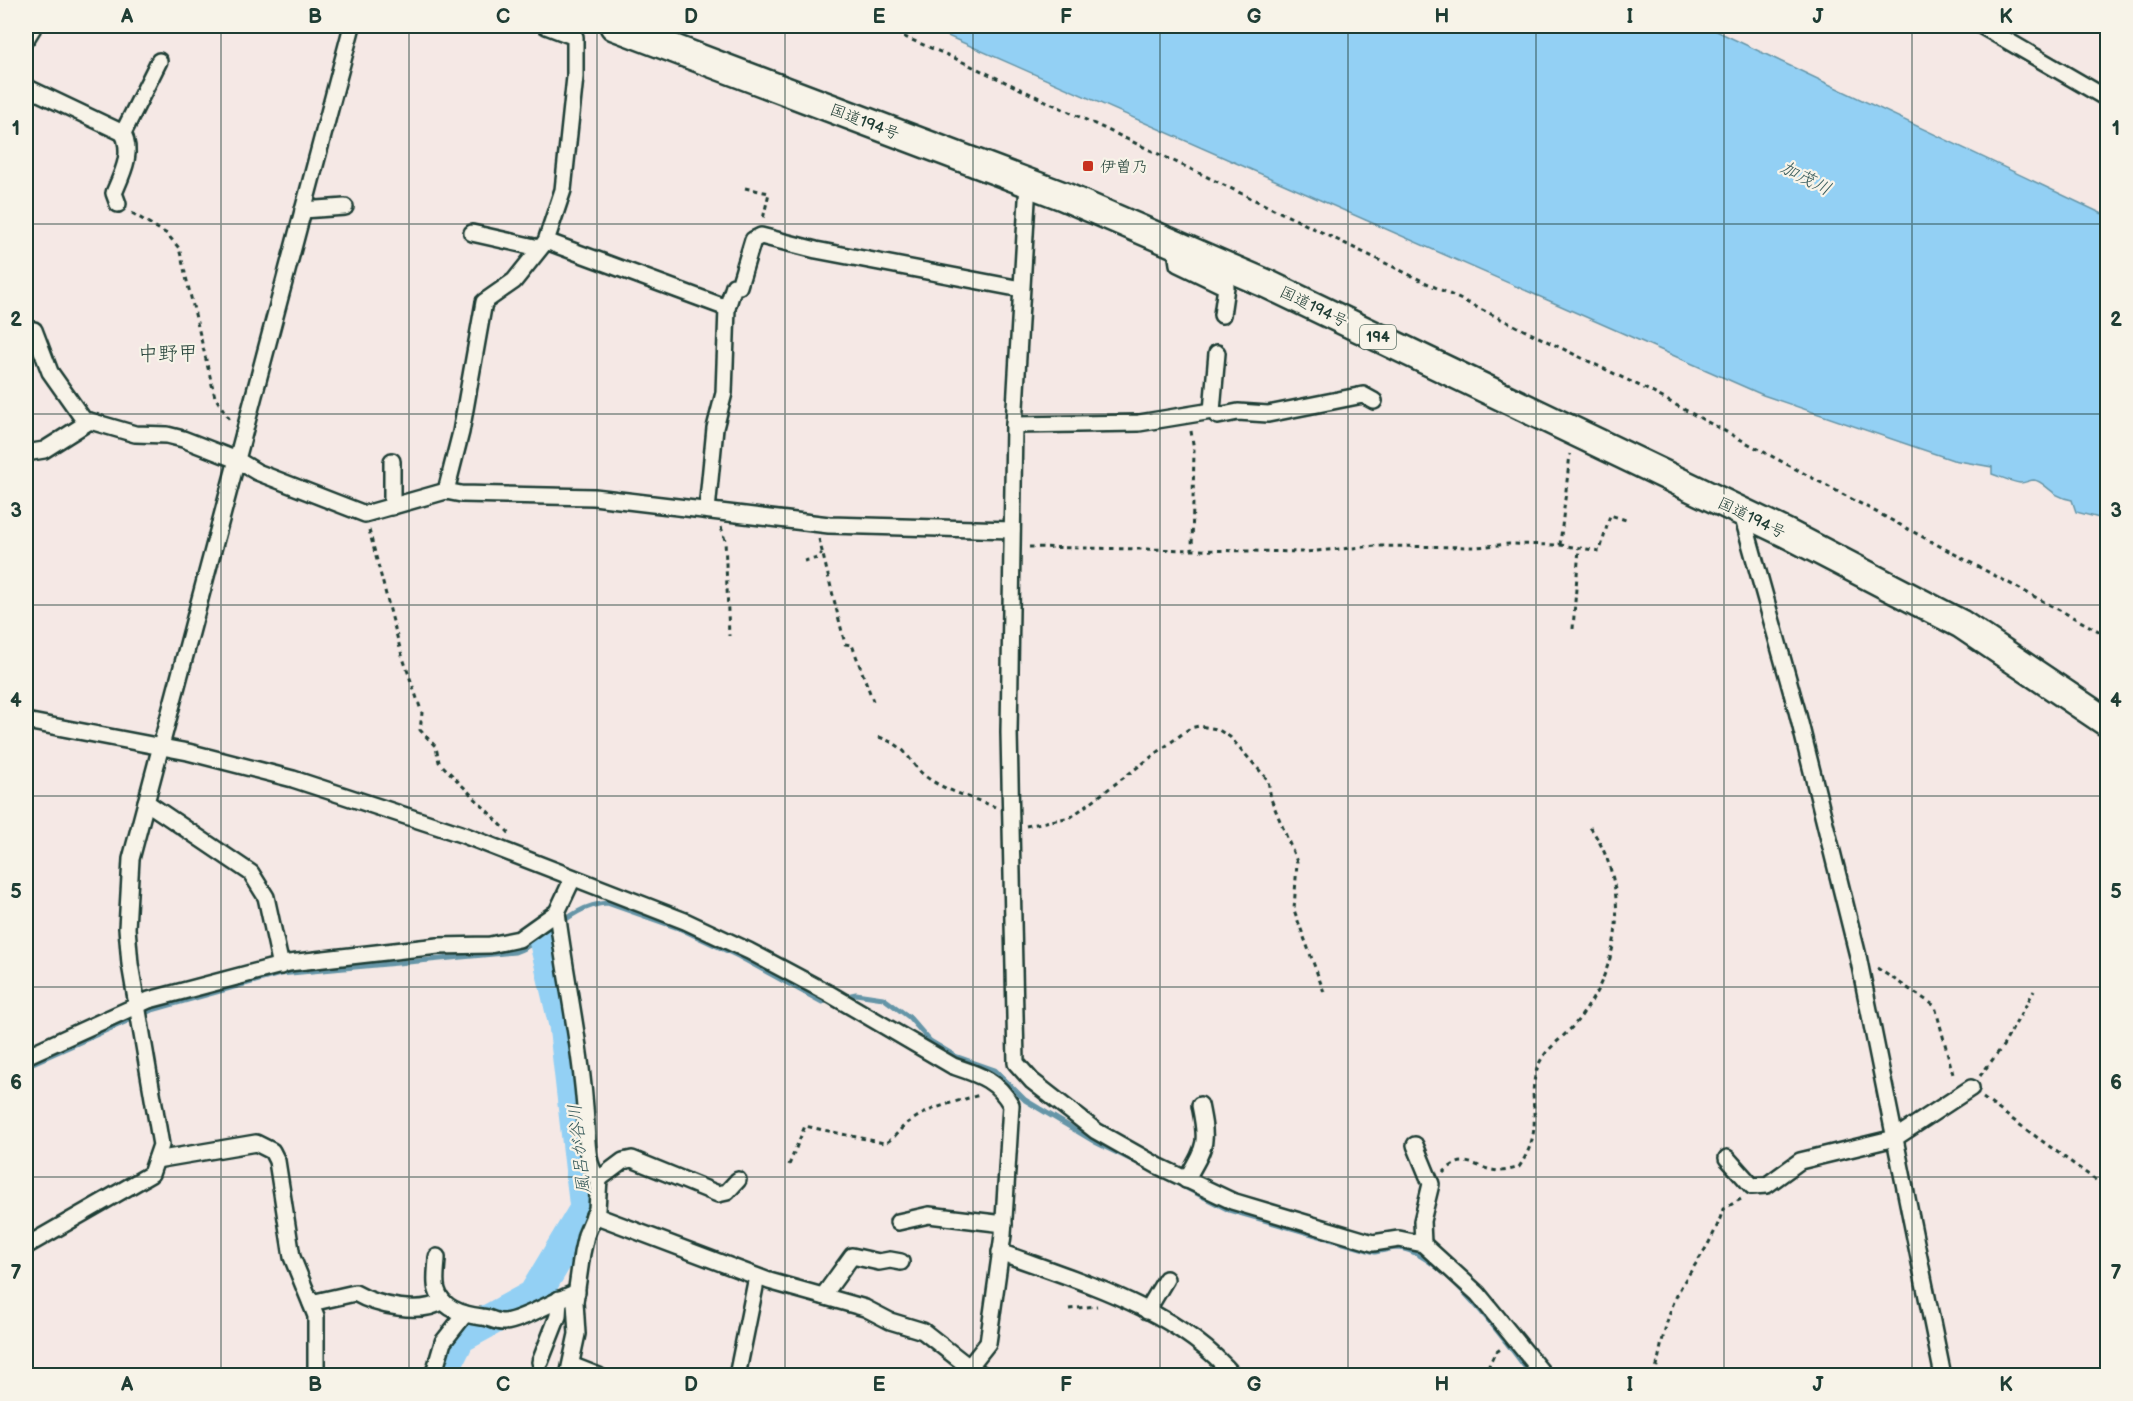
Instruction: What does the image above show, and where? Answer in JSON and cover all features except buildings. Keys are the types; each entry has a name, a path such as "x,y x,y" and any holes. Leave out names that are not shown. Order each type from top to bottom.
{"highway":[{"name":"国道194号","path":"614,26 1028,183 1278,289 1741,512 1961,624 2108,723"}],"street":[{"path":"26,39 34,26"},
{"path":"26,1246 151,1174 161,1145 128,940 127,893 131,859 352,26"},
{"path":"446,491 460,432 484,302 514,281 542,245 563,190 575,77 575,37 546,26"},
{"path":"1982,26 2108,99"},
{"path":"123,133 159,61"},
{"path":"26,87 123,133 129,145 124,171 114,193 118,204"},
{"path":"1028,183 1014,425 1012,530 1013,1054 1021,1072 1096,1131 1186,1180 1232,1201 1373,1243 1399,1239 1423,1244 1478,1294 1545,1376"},
{"path":"303,210 345,207"},
{"path":"472,233 542,245 728,308"},
{"path":"707,510 716,428 724,393 728,308 734,285 739,286 753,240 761,236 816,250 1021,289"},
{"path":"1175,244 1178,264 1226,286 1222,315"},
{"path":"34,330 50,372 86,423"},
{"path":"1212,411 1216,352"},
{"path":"1014,425 1138,423 1212,411 1218,416 1238,412 1268,414 1363,394 1374,400"},
{"path":"26,453 44,450 90,421 135,434 167,435 183,439 237,459 257,472 365,514 446,491 461,494 594,497 815,523 1012,530"},
{"path":"392,461 392,507"},
{"path":"1741,512 1797,711 1858,956 1943,1376"},
{"path":"26,721 161,747 293,779 461,834 685,921 749,951 828,993 953,1066 975,1073 1003,1087 1011,1105 1004,1224 988,1343 966,1371"},
{"path":"146,802 251,873 266,897 281,966"},
{"path":"26,1056 137,1005 281,966 438,946 506,944 530,934 557,912 573,878"},
{"path":"557,912 583,1069 587,1140 593,1173 599,1179 597,1209 586,1235 577,1292 578,1334 570,1370 599,1376"},
{"path":"1003,1087 1021,1072"},
{"path":"1727,1158 1752,1186 1767,1185 1800,1161 1895,1138 1965,1092"},
{"path":"1186,1180 1204,1149 1206,1137 1200,1105"},
{"path":"156,1160 256,1143 272,1151 277,1161 291,1257 316,1316 316,1376"},
{"path":"1415,1145 1431,1184 1422,1221 1423,1244"},
{"path":"599,1179 623,1161 632,1159 718,1194 726,1192 738,1180"},
{"path":"594,1215 757,1277 865,1308 890,1321 923,1331 966,1371 985,1376"},
{"path":"897,1222 929,1215 1004,1224"},
{"path":"1000,1252 1107,1292 1147,1311 1205,1348 1234,1376"},
{"path":"823,1296 852,1256 879,1262 890,1260 902,1262"},
{"path":"437,1257 436,1290 443,1301 465,1314 502,1323 522,1317 577,1292"},
{"path":"737,1376 757,1277"},
{"path":"1147,1311 1166,1279"},
{"path":"311,1303 355,1293 371,1302 406,1307 428,1307 443,1301"},
{"path":"540,1362 558,1316 560,1299"},
{"path":"433,1376 443,1342 465,1314"}],"path":[{"path":"879,26 951,56 1199,173 1646,389 2108,636"},
{"path":"745,188 770,193 759,231 761,236"},
{"path":"118,204 167,234 179,248 215,397 242,439"},
{"path":"1183,416 1193,435 1192,550"},
{"path":"1560,545 1570,452"},
{"path":"707,510 720,525 725,540 729,636"},
{"path":"365,514 401,652 422,714 420,730 436,747 439,762 513,837 530,861"},
{"path":"1012,547 1305,552 1376,546 1560,545 1600,550 1610,516 1626,520"},
{"path":"815,523 845,644 852,645 873,701"},
{"path":"1573,628 1579,548"},
{"path":"804,561 818,558 822,553"},
{"path":"879,737 899,744 924,775 1011,821 1071,817 1190,728 1199,726 1217,729 1230,737 1268,780 1271,799 1297,862 1294,910 1324,992"},
{"path":"1431,1184 1458,1162 1469,1161 1487,1169 1501,1171 1519,1167 1531,1149 1535,1133 1534,1091 1538,1067 1544,1056 1574,1025 1588,1005 1614,951 1617,896 1608,858 1590,827"},
{"path":"1858,956 1935,1006 1965,1092 2108,1189"},
{"path":"1965,1092 2002,1046 2034,991"},
{"path":"789,1165 806,1126 884,1143 892,1140 905,1124 932,1108 1003,1087"},
{"path":"1655,1376 1664,1329 1689,1274 1707,1248 1723,1209 1755,1194 1758,1187"},
{"path":"1484,1376 1495,1353 1515,1338"}],"water":[{"name":"加茂川","path":"925,26 1706,26 2107,216 2107,520 2076,512 2072,500 2059,496 2038,481 2020,483 2010,481 1992,474 1992,467 1953,460 1763,395"}],"waterway":[{"path":"26,1066 152,1010 280,974 515,952 538,940 570,916 594,905 607,903 681,929 738,956 822,1002 833,999"},
{"name":"風呂が谷川","path":"444,1376 446,1363 459,1337 534,1296 586,1209 565,1025 544,935"},
{"path":"842,997 856,994 883,998 909,1017 930,1041 955,1056 995,1070 1025,1100 1097,1143 1148,1168"},
{"path":"1167,1178 1229,1210 1375,1252 1398,1248 1415,1253 1433,1264 1471,1300 1532,1376"}],"place":[{"name":"伊曽乃","path":"1088,166"}],"district":[{"name":"中野甲","path":"168,353"}]}
